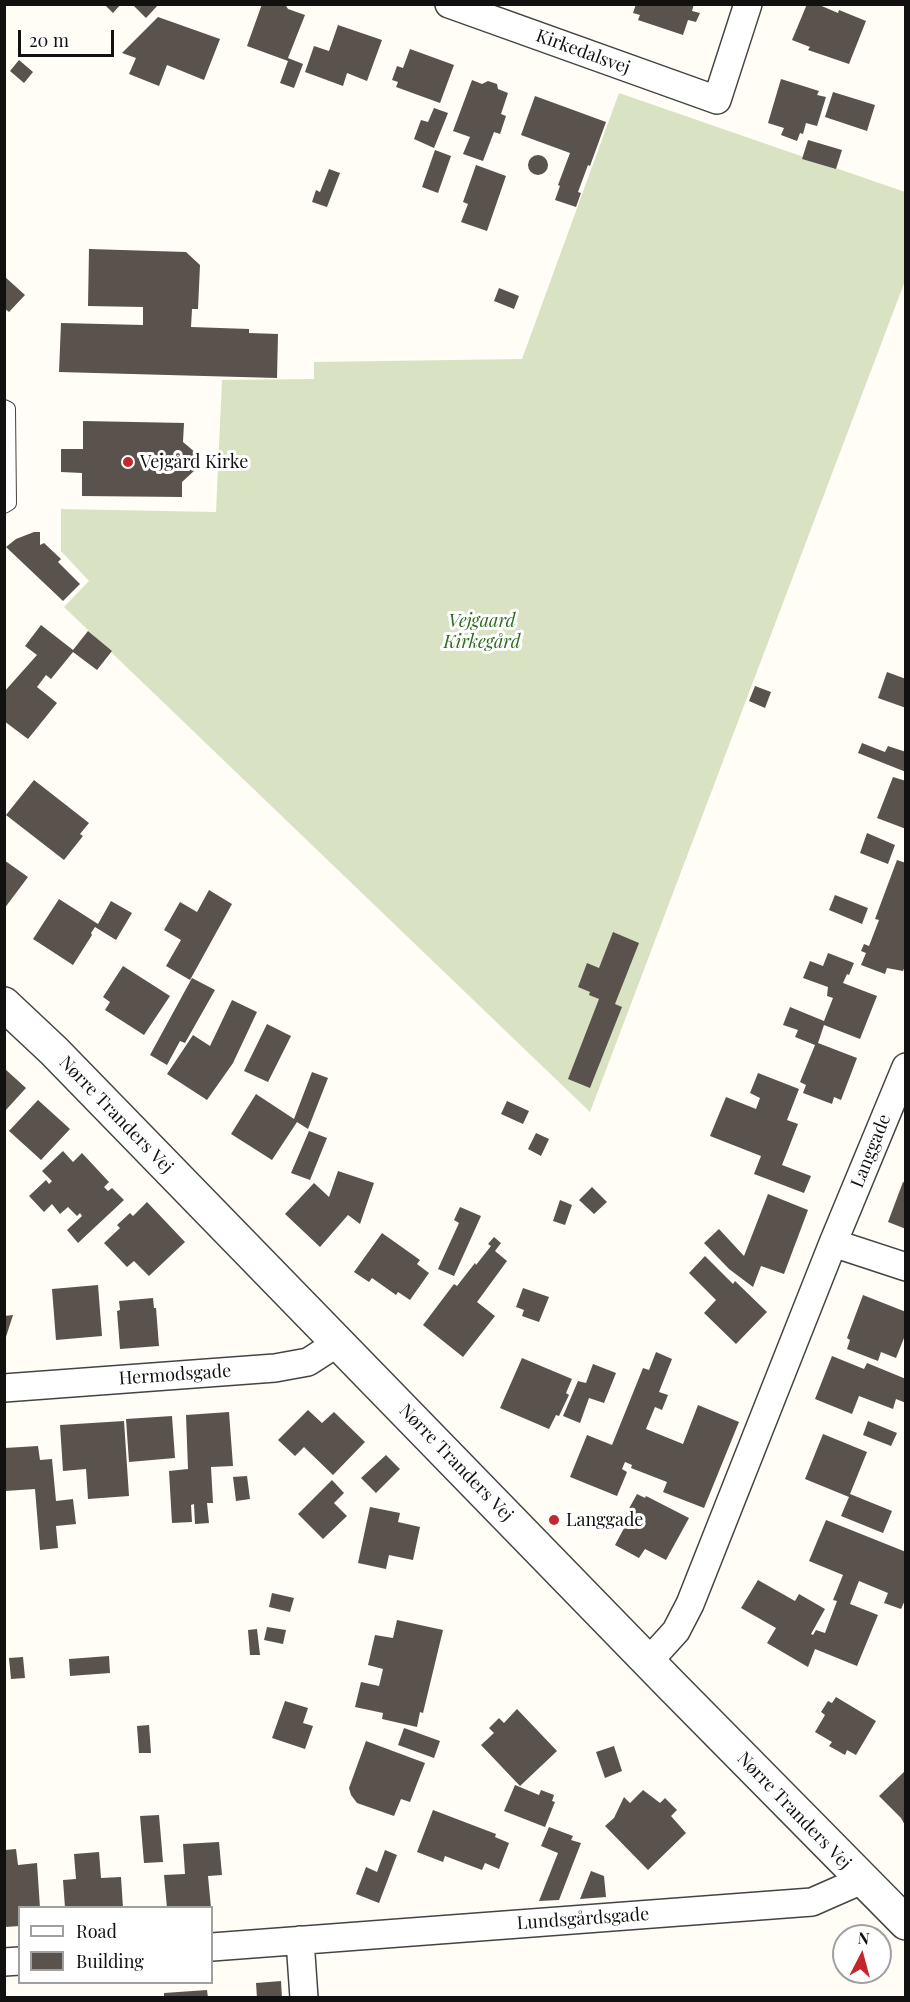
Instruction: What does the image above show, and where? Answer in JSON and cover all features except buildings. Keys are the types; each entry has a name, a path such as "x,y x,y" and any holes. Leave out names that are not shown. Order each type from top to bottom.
{"street":[{"name":"Kirkedalsvej","path":"449,4 717,100 748,4"},
{"name":"Nørre Tranders Vej","path":"4,1004 54,1051 648,1662 906,1923"},
{"name":"Langgade","path":"648,1662 676,1631 690,1604 833,1243 906,1067"},
{"path":"833,1243 906,1267"},
{"name":"Hermodsgade","path":"4,1388 275,1368 308,1362 339,1342"},
{"name":"Lundsgårdsgade","path":"213,1947 812,1902 862,1880"},
{"path":"300,1941 304,1998"}],"lane":[{"path":"4,407 8,409 9,503 4,506"}],"green space":[{"name":"Vejgaard Kirkegård","path":"619,93 905,192 905,281 590,1112 64,607 89,581 61,551 61,509 216,512 222,380 314,379 314,362 522,359"}],"place":[{"name":"Vejgård Kirke","path":"128,462"},
{"name":"Langgade","path":"554,1520"}]}
